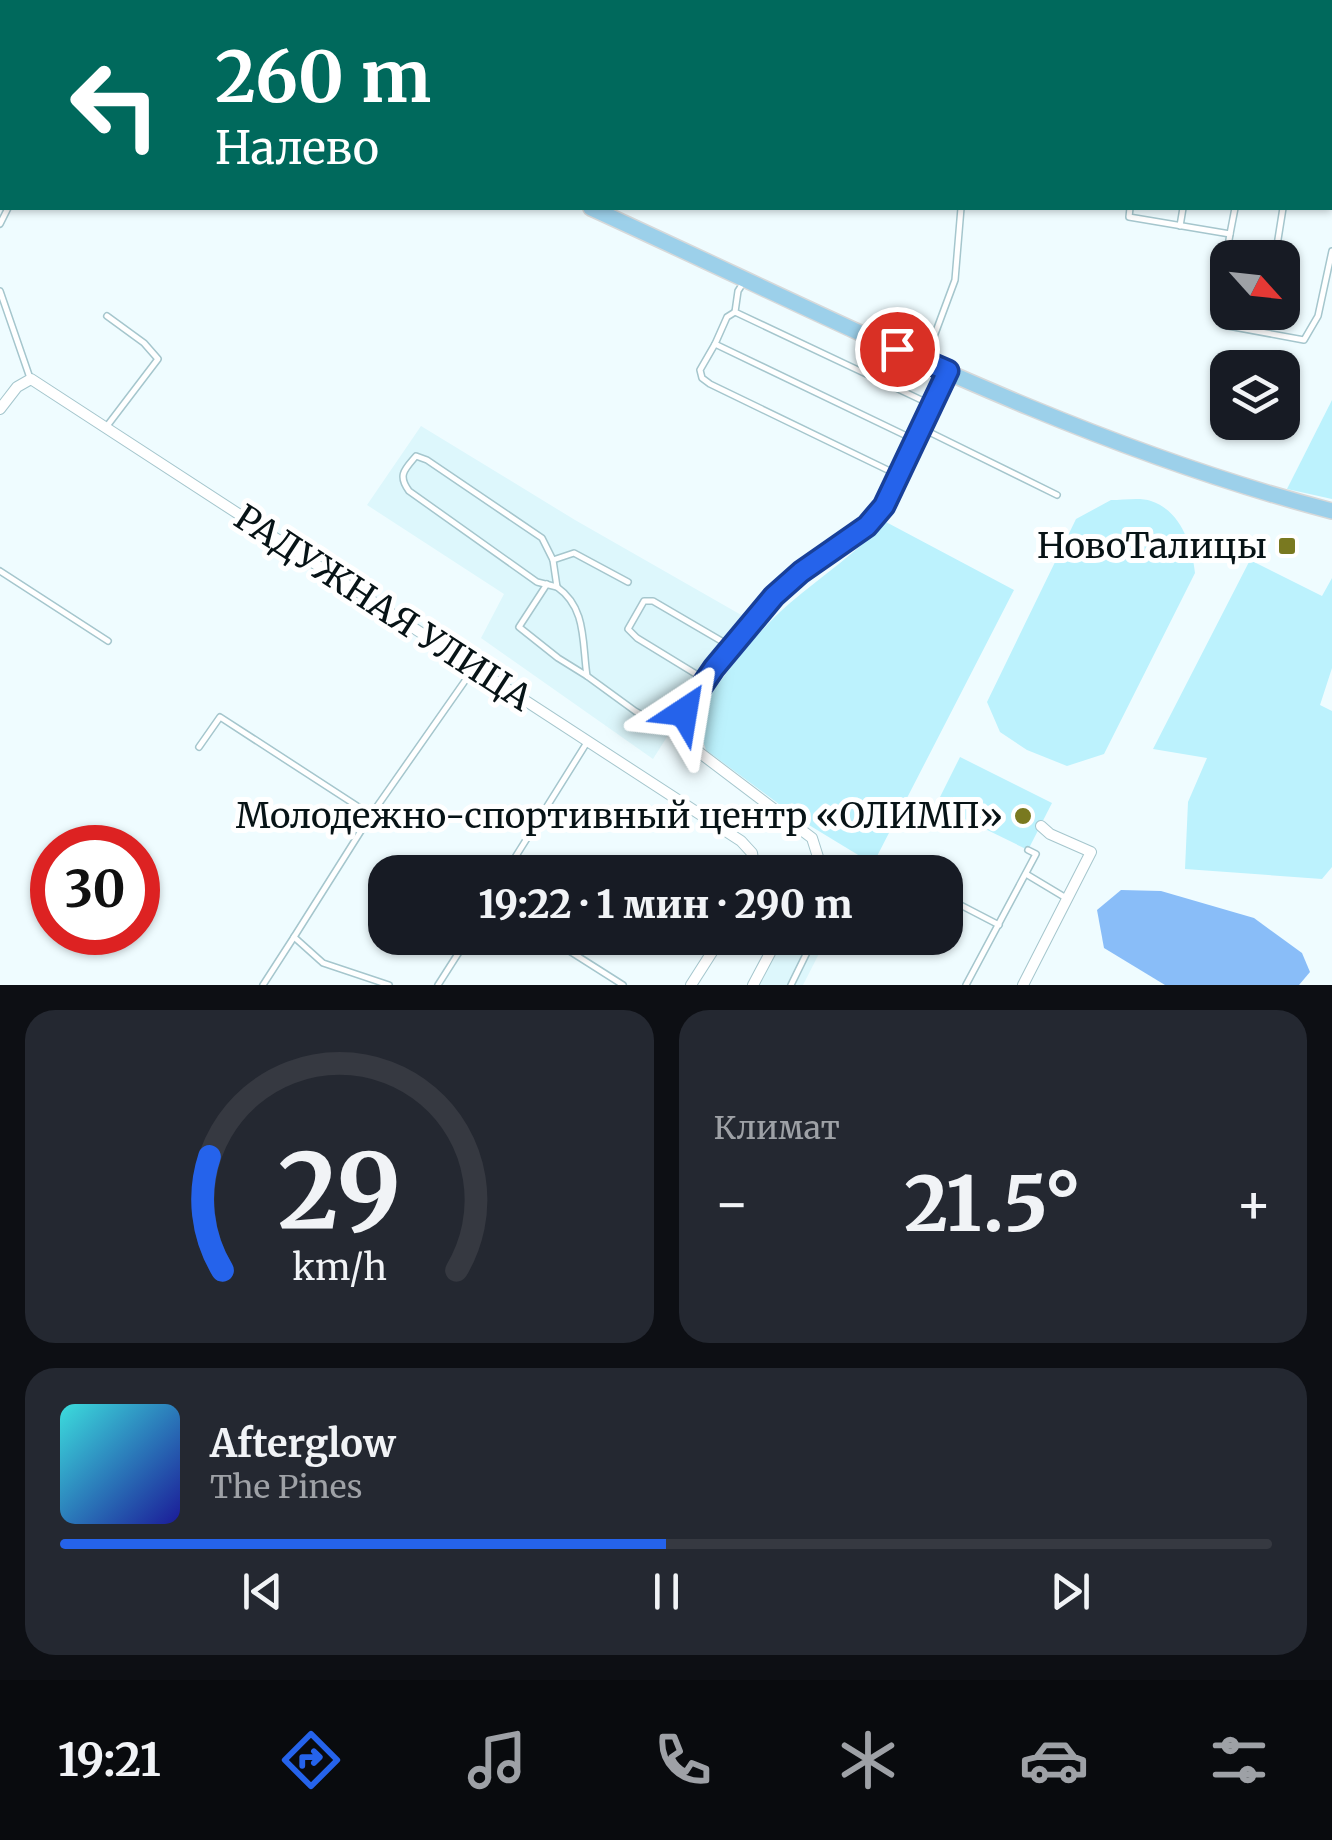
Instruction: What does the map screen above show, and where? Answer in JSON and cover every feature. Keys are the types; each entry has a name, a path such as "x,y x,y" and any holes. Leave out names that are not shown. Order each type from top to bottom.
{"main road":[{"path":"595,210 1068,424 1202,474 1332,511"}],"street":[{"path":"817,855 812,838 675,734 705,680 774,596 867,526 884,506 948,371"},
{"path":"0,409 17,387 31,379"},
{"name":"РАДУЖНАЯ УЛИЦА","path":"31,379 741,841 753,855"},
{"path":"1023,985 1091,852 1041,826"},
{"path":"690,985 710,955"},
{"path":"753,985 769,955"}],"lane":[{"path":"925,361 954,280 961,210"},
{"path":"1130,210 1129,217 1230,234"},
{"path":"1180,226 1183,210"},
{"path":"1229,240 1235,210"},
{"path":"1278,240 1284,210"},
{"path":"1249,330 1304,340 1318,316 1332,252"},
{"path":"746,278 738,291 734,312 727,317 700,370 702,378 899,476"},
{"path":"0,291 31,379"},
{"path":"734,312 932,405"},
{"path":"107,316 158,358 107,426"},
{"path":"716,344 915,440"},
{"path":"921,428 1057,495"},
{"path":"557,587 553,560 542,538 416,456 402,474 409,491 536,582 557,587 573,598 588,676"},
{"path":"553,560 574,553 628,582"},
{"path":"0,570 108,641"},
{"path":"547,584 519,627 635,711 675,734"},
{"path":"705,680 628,630 637,610 644,601 653,601 730,646"},
{"path":"263,985 371,815 474,667"},
{"path":"199,747 220,717 371,815"},
{"path":"517,855 588,741"},
{"path":"966,985 1036,854 1028,850"},
{"path":"1026,874 1067,899"},
{"path":"963,906 999,925"},
{"path":"294,937 323,963 389,985"},
{"path":"438,985 457,955"},
{"path":"576,955 623,985"},
{"path":"792,985 806,955"}],"shaded area":[{"path":"1332,400 1332,499 1287,489"},
{"path":"421,426 743,616 653,759 481,638 504,594 367,505"},
{"path":"1111,500 1147,500 1170,513 1188,541 1195,573 1104,754 1067,766 1027,750 1000,732 987,702 1076,519"},
{"path":"886,522 1014,590 878,855 858,855 799,819 706,750 695,717 763,629"},
{"path":"1250,560 1322,596 1332,578 1332,668 1320,705 1332,711 1332,867 1322,879 1185,869 1188,802 1207,758 1153,749"},
{"path":"960,757 1052,803 1028,850 936,805"},
{"path":"772,955 818,955 803,985 756,985"}],"water":[{"path":"1121,890 1161,891 1254,918 1302,953 1310,972 1299,985 1165,985 1104,948 1097,910"}],"place":[{"name":"НовоТалицы","path":"1287,546"},
{"name":"Молодежно-спортивный центр «ОЛИМП»","path":"1023,816"}],"route":[{"path":"684,712 754,616 801,572 867,526 884,506 948,371 897,349"}]}
